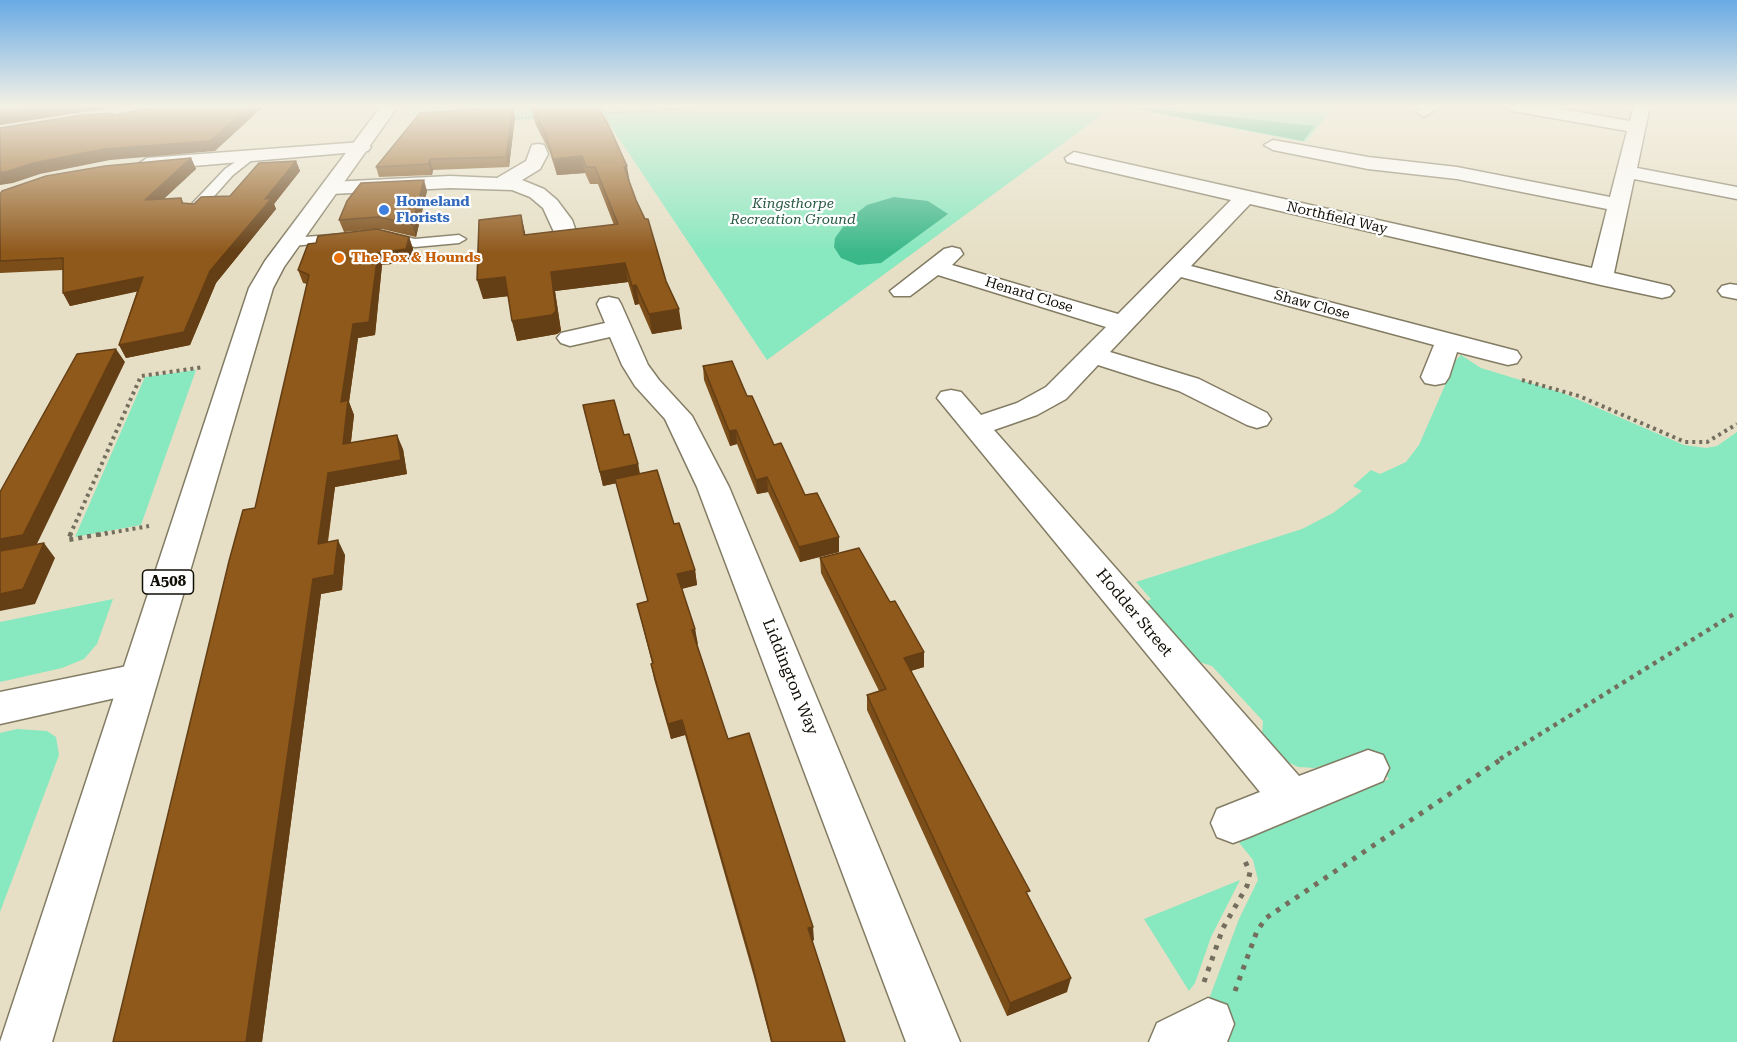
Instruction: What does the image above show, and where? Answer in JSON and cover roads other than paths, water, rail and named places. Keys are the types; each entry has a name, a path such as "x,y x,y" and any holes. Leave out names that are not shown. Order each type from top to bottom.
{"main road":[{"path":"127,166 268,155"},
{"name":"A508","path":"25,1042 261,288 291,242 356,155"},
{"path":"502,183 533,165 539,155"},
{"path":"1346,155 1368,163 1457,173 1620,206"},
{"path":"1601,278 1631,155"},
{"name":"Northfield Way","path":"1075,158 1662,291"},
{"path":"1628,172 1737,193"},
{"path":"331,188 450,182 502,183 537,193 555,210 568,240"},
{"path":"976,426 1009,416 1043,401 1068,382 1245,197"},
{"path":"532,214 555,210"},
{"path":"902,291 956,251"},
{"name":"Henard Close","path":"934,267 1124,324"},
{"name":"Shaw Close","path":"1177,269 1448,341 1510,367"},
{"name":"Liddington Way","path":"570,338 614,316 641,376 678,416 713,487 933,1042"},
{"path":"1435,377 1448,341"},
{"path":"1094,355 1189,385 1257,419"},
{"name":"Hodder Street","path":"951,398 1292,799"},
{"path":"0,708 137,679"},
{"path":"1233,823 1368,768"}],"lane":[{"path":"194,210 229,172 251,156"},
{"path":"291,242 382,236 415,243 459,239"}],"place":[{"name":"Homeland Florists","path":"384,210"},
{"name":"The Fox & Hounds","path":"339,258"}],"park label":[{"name":"Kingsthorpe Recreation Ground","path":"793,212"}]}
